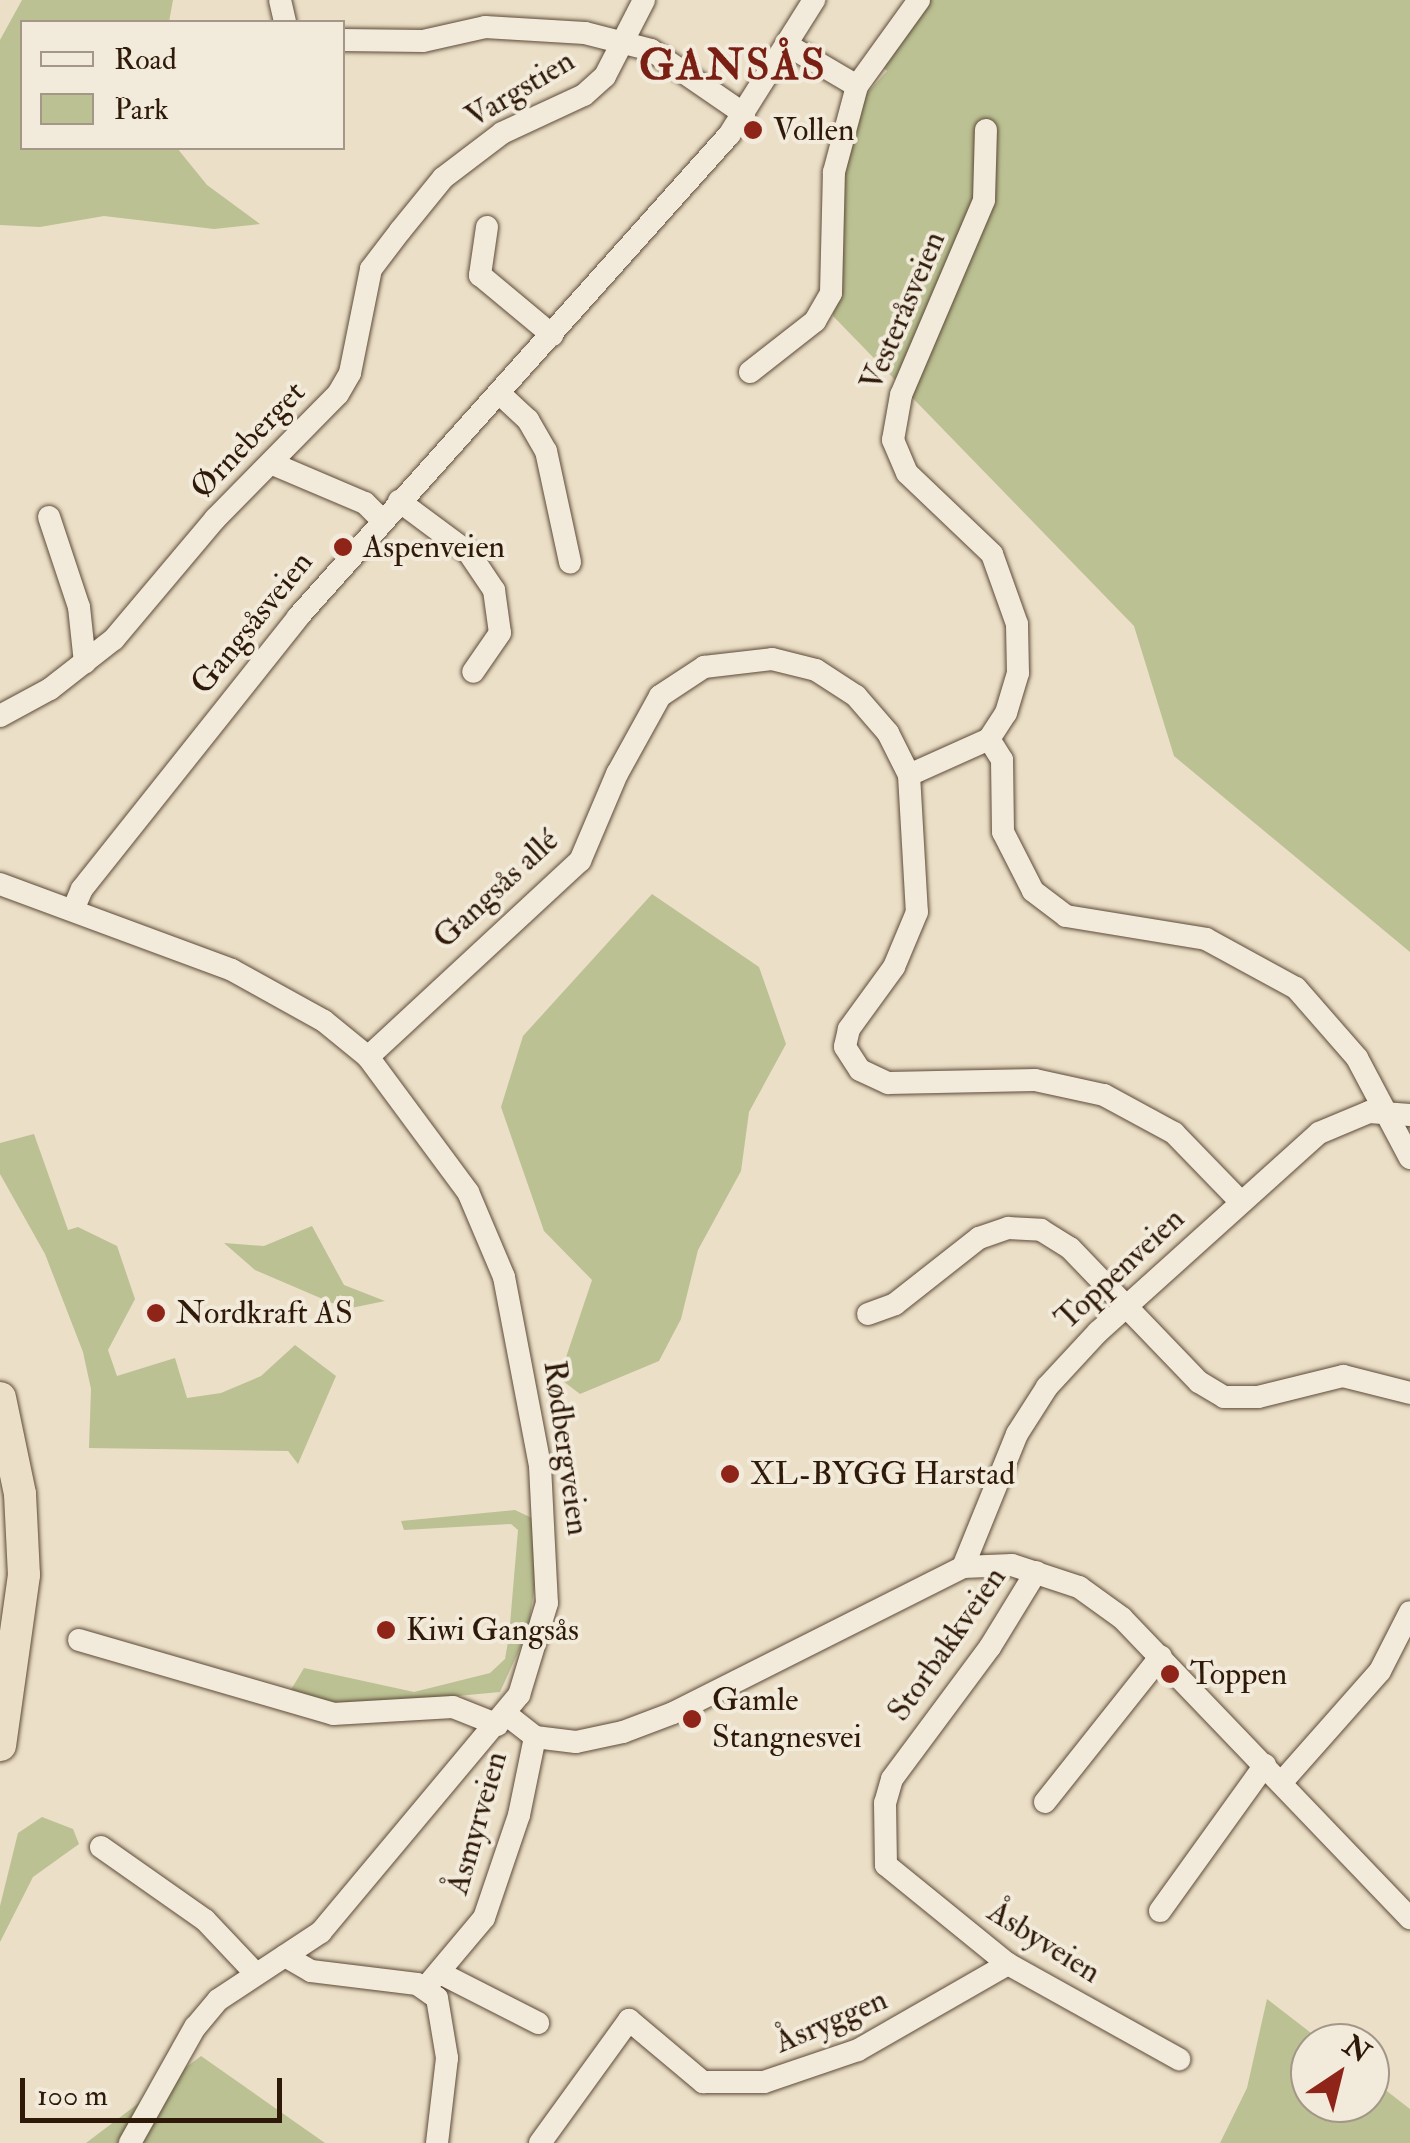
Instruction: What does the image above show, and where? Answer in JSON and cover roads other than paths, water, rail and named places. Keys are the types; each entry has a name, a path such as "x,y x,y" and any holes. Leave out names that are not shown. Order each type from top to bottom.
{"highway":[{"path":"0,1398 20,1494 24,1575 2,1704 0,1745"}],"street":[{"path":"624,41 644,0"},
{"name":"Gangsåsveien","path":"74,910 82,889 217,717 382,520 552,335 744,114 814,0"},
{"path":"750,372 814,321 831,293 834,172 857,86 919,0"},
{"path":"345,40 423,41 484,27 624,41 651,50 744,114"},
{"name":"Vargstien","path":"400,231 442,178 502,133 584,96 624,41"},
{"path":"789,46 857,86"},
{"name":"Vesteråsveien","path":"986,130 984,200 901,395 892,440 907,473 983,543 1010,598 1018,673 1006,713 988,739"},
{"path":"487,227 480,274 552,335"},
{"name":"Ørneberget","path":"0,716 85,663 114,640 216,519 273,464 350,372 371,269 400,231"},
{"path":"499,392 528,420 546,451 570,562"},
{"path":"273,464 366,503 382,520"},
{"path":"399,501 469,553 494,590 500,633 474,672"},
{"path":"49,518 79,607 85,663"},
{"name":"Gangsås allé","path":"368,1057 580,861 650,710 689,674 748,658 816,670 877,718 909,775 917,912 905,948 856,1017 845,1047 860,1070 888,1083 1035,1080 1104,1095 1174,1132 1240,1201"},
{"path":"909,775 988,739 1002,760 1003,832 1032,890 1066,916 1206,939 1279,976 1337,1031 1400,1114 1410,1158"},
{"name":"Rødbergveien","path":"0,884 244,976 324,1020 368,1057 468,1192 504,1277 524,1370 549,1570 543,1630 502,1720 322,1932 218,2000 196,2027 130,2143"},
{"name":"Toppenveien","path":"963,1567 1030,1411 1068,1363 1240,1201 1329,1127 1355,1115 1400,1114"},
{"path":"868,1314 895,1304 962,1248 1008,1228 1058,1238 1199,1382 1224,1397 1258,1397 1343,1376 1410,1393"},
{"path":"79,1640 333,1714 453,1707 502,1720 535,1738 576,1742 673,1714 963,1567 1036,1572 1079,1587 1161,1656 1410,1918"},
{"name":"Storbakkveien","path":"886,1866 885,1803 892,1778 990,1648 1036,1572"},
{"path":"1281,1783 1380,1671 1410,1612"},
{"path":"1045,1802 1161,1656"},
{"name":"Åsmyrveien","path":"434,1980 466,1946 496,1891 535,1738"},
{"path":"1160,1912 1265,1765"},
{"path":"101,1847 204,1920 256,1974"},
{"name":"Åsbyveien","path":"886,1866 1008,1964 1179,2059"},
{"path":"286,1956 310,1971 434,1980 538,2023"},
{"name":"Åsryggen","path":"540,2143 629,2020 703,2082 764,2082 858,2050 1008,1964"},
{"path":"434,1980 447,2058 437,2143"}],"place":[{"name":"Vollen","path":"753,130"},
{"name":"Aspenveien","path":"343,547"},
{"name":"Nordkraft AS","path":"156,1313"},
{"name":"XL-BYGG Harstad","path":"730,1474"},
{"name":"Kiwi Gangsås","path":"386,1630"},
{"name":"Toppen","path":"1170,1674"},
{"name":"Gamle Stangnesvei","path":"692,1719"}],"district":[{"name":"GANSÅS","path":"733,66"}]}
